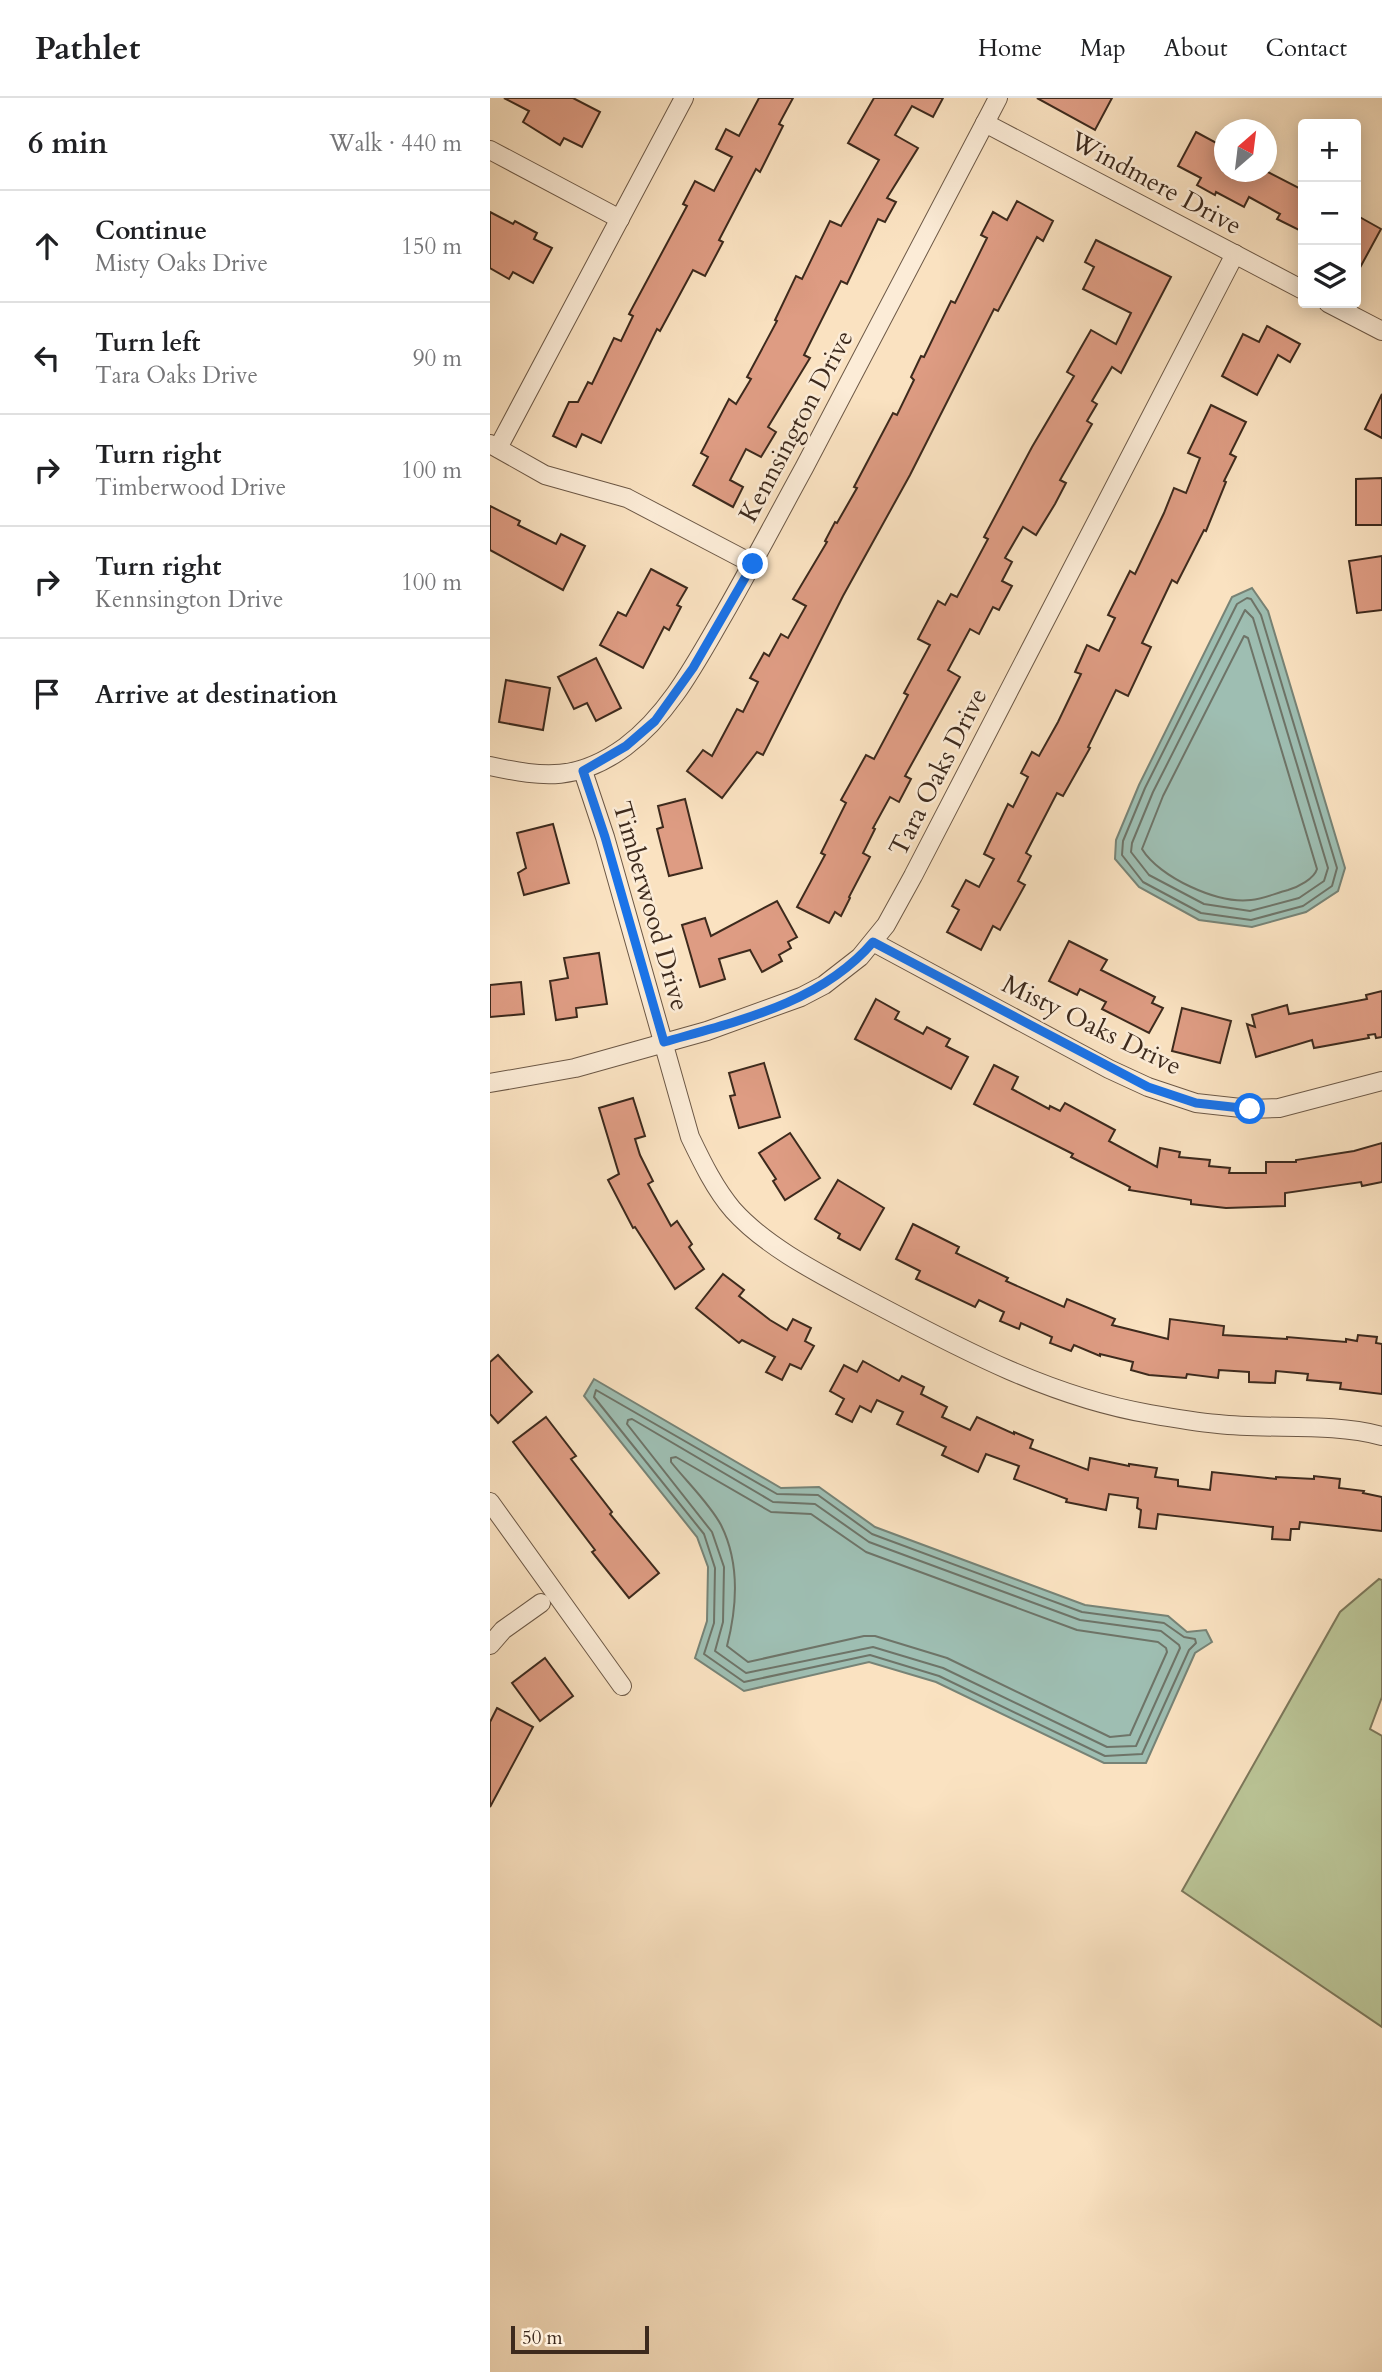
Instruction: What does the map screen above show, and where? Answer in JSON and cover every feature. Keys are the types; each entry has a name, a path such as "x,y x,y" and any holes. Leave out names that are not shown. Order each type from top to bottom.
{"street":[{"path":"684,98 494,446 545,475 627,498 753,564"},
{"name":"Kennsington Drive","path":"490,766 539,774 583,771 626,746 655,721 693,668 753,564 998,98"},
{"name":"Windmere Drive","path":"985,123 1298,286"},
{"path":"490,150 620,219"},
{"name":"Tara Oaks Drive","path":"490,1083 575,1068 707,1031 800,997 824,985 860,957 886,925 925,855 1235,254"},
{"path":"1338,308 1382,331"},
{"name":"Timberwood Drive","path":"583,771 605,837 690,1137 706,1170 733,1210 777,1248 881,1307 1002,1368 1081,1397 1147,1413 1219,1424 1303,1427 1382,1436"},
{"name":"Misty Oaks Drive","path":"873,942 1109,1069 1148,1087 1196,1103 1250,1109 1279,1108 1382,1080"},
{"path":"490,1502 622,1686"},
{"path":"490,1645 503,1630 541,1603"}],"green space":[{"path":"1379,1579 1382,1580 1382,1697 1370,1729 1382,1736 1382,2027 1182,1891 1340,1612"}],"water":[{"path":"1252,588 1268,611 1345,868 1338,891 1306,912 1252,927 1199,920 1139,887 1115,859 1116,840 1139,785 1232,597"},
{"path":"594,1379 781,1488 819,1487 875,1527 1085,1605 1168,1616 1187,1632 1206,1630 1212,1642 1195,1653 1146,1763 1104,1763 936,1682 869,1662 744,1691 695,1658 707,1621 708,1567 697,1537 584,1396"}],"building":[{"path":"504,98 573,98 600,112 582,147 564,138 560,145 523,122 529,111"},
{"path":"759,98 793,98 779,124 783,126 760,172 756,169 719,240 723,242 705,276 693,270 660,331 657,329 601,443 582,434 576,447 553,436 569,402 578,402 588,382 592,384 614,338 621,341 633,316 629,314 687,206 683,204 695,181 714,191 732,157 716,149 726,129 739,136"},
{"path":"874,98 943,98 933,117 912,106 895,135 918,148 887,198 896,202 885,222 878,219 847,284 841,281 804,355 810,358 768,427 776,432 761,457 746,449 730,480 743,487 733,507 693,485 708,457 701,453 729,399 736,404 751,379 747,377 777,321 775,320 796,276 802,279 830,221 841,226 879,160 848,143"},
{"path":"1037,98 1112,98 1095,130"},
{"path":"1196,132 1214,142 1214,182 1277,182 1277,177 1298,187 1298,230 1277,219 1280,214 1249,197 1244,207 1216,192 1215,195 1197,185 1201,178 1178,166"},
{"path":"1017,201 1053,221 1043,241 1037,237 998,311 994,309 763,755 757,752 722,798 687,771 703,750 712,756 737,709 743,712 758,682 750,678 764,653 769,656 781,634 788,638 806,606 793,599 857,488 854,487 893,413 897,415 914,380 911,377 921,356 924,357 951,301 955,303 987,238 981,235 993,212 1007,220"},
{"path":"490,212 537,233 534,239 552,248 533,283 513,272 509,279 490,268"},
{"path":"1361,218 1381,229 1361,266"},
{"path":"1096,240 1171,277 1121,373 1112,367 1092,401 1097,404 1087,421 1092,424 1060,480 1066,483 1055,504 1036,535 1023,527 1005,558 1012,562 1002,581 1012,586 999,610 993,607 979,634 970,629 948,670 960,677 905,776 911,779 899,802 890,797 873,828 875,829 863,853 870,857 841,916 835,912 829,923 797,907 825,855 821,853 846,803 841,800 866,755 874,759 908,695 904,693 930,645 918,639 938,601 945,605 951,594 957,597 988,539 984,537 1074,376 1067,372 1091,330 1116,344 1131,313 1083,289 1094,267 1085,262"},
{"path":"1267,326 1300,344 1290,362 1278,355 1257,395 1222,376 1243,334 1259,342"},
{"path":"1382,394 1382,438 1365,429"},
{"path":"1211,405 1246,422 1230,454 1236,457 1224,481 1226,482 1206,531 1204,530 1177,583 1172,580 1142,643 1151,647 1128,696 1116,690 1088,747 1090,748 1063,796 1057,793 1026,853 1031,856 1018,881 1025,885 1000,930 993,926 981,950 947,932 959,910 952,906 966,880 979,887 994,859 984,854 1008,804 1013,807 1028,777 1021,773 1032,752 1039,756 1058,722 1081,674 1075,672 1087,645 1099,651 1115,618 1108,615 1130,571 1135,574 1174,488 1186,493 1200,458 1188,453"},
{"path":"1382,478 1382,525 1356,525 1356,479"},
{"path":"490,506 520,521 518,525 556,544 561,534 585,546 563,590 490,550"},
{"path":"1382,556 1382,610 1357,613 1349,561"},
{"path":"651,569 687,588 677,605 681,607 669,630 664,627 643,668 600,645 618,612 626,616"},
{"path":"596,658 621,708 596,721 587,703 574,709 558,677"},
{"path":"506,680 550,688 543,730 499,722"},
{"path":"685,799 702,868 669,876 657,829 663,827 658,806"},
{"path":"553,824 569,883 524,895 518,873 526,868 517,833"},
{"path":"777,901 797,937 788,942 791,948 779,955 782,961 762,972 750,950 719,959 725,979 700,987 682,925 705,918 711,936"},
{"path":"1069,941 1107,960 1101,970 1155,997 1152,1003 1163,1008 1149,1033 1102,1009 1106,1002 1080,989 1077,995 1049,981"},
{"path":"599,953 607,1004 576,1008 577,1017 556,1020 550,981 568,978 564,958"},
{"path":"521,982 524,1014 490,1017 490,985"},
{"path":"1382,991 1382,1037 1368,1035 1369,1038 1314,1048 1312,1040 1256,1057 1247,1024 1255,1027 1252,1015 1287,1005 1289,1014 1367,999 1366,995"},
{"path":"876,999 899,1012 895,1019 923,1034 927,1027 950,1039 946,1046 968,1057 951,1089 855,1039"},
{"path":"1182,1008 1231,1021 1220,1063 1172,1051"},
{"path":"764,1063 780,1117 739,1128 730,1096 735,1095 729,1073"},
{"path":"994,1065 1018,1077 1012,1089 1049,1109 1050,1106 1060,1111 1065,1103 1115,1130 1109,1141 1157,1167 1160,1148 1180,1152 1179,1157 1210,1160 1209,1166 1230,1168 1229,1173 1266,1173 1266,1162 1296,1162 1382,1143 1382,1182 1362,1186 1361,1182 1285,1193 1285,1206 1226,1208 1191,1204 1191,1200 1129,1190 1130,1187 1071,1157 1073,1154 974,1104"},
{"path":"633,1098 645,1136 635,1139 653,1181 648,1184 671,1226 677,1221 692,1244 689,1247 704,1269 675,1289 635,1227 633,1228 608,1180 619,1174 599,1108"},
{"path":"790,1133 820,1178 785,1200 773,1181 776,1179 759,1153"},
{"path":"838,1180 884,1208 860,1250 838,1238 840,1234 815,1219"},
{"path":"913,1224 959,1247 956,1253 1008,1278 1006,1281 1064,1307 1067,1299 1115,1319 1112,1325 1168,1339 1170,1319 1224,1326 1223,1335 1346,1342 1346,1339 1357,1341 1358,1335 1377,1337 1376,1343 1382,1344 1382,1394 1340,1389 1341,1383 1307,1380 1308,1374 1276,1371 1275,1383 1249,1382 1249,1372 1219,1370 1218,1378 1187,1374 1186,1378 1149,1375 1131,1370 1133,1362 1100,1356 1074,1345 1071,1351 1050,1343 1052,1337 1021,1323 1019,1329 1000,1321 1004,1312 979,1300 975,1307 916,1279 920,1271 896,1259"},
{"path":"723,1274 744,1290 739,1296 770,1320 787,1330 793,1319 811,1328 805,1341 814,1346 801,1369 790,1364 782,1380 766,1372 775,1357 742,1340 739,1343 696,1308"},
{"path":"498,1355 532,1392 498,1423 490,1414 490,1362"},
{"path":"863,1361 899,1381 902,1376 924,1387 921,1394 947,1407 942,1417 970,1430 977,1417 1033,1440 1030,1448 1088,1470 1090,1458 1129,1466 1157,1468 1155,1477 1178,1480 1178,1486 1210,1490 1212,1472 1276,1479 1314,1479 1314,1476 1340,1479 1339,1488 1364,1491 1363,1493 1382,1497 1382,1531 1300,1522 1299,1529 1291,1529 1290,1540 1272,1539 1273,1527 1158,1514 1156,1529 1139,1527 1141,1510 1137,1508 1138,1498 1109,1494 1106,1510 1066,1502 1067,1499 1014,1479 1019,1466 986,1454 978,1472 942,1455 946,1447 897,1424 903,1412 877,1400 871,1412 860,1406 852,1422 836,1414 844,1399 830,1391 844,1365 857,1372"},
{"path":"546,1417 576,1456 571,1459 612,1512 610,1514 659,1573 629,1598 592,1552 595,1550 513,1442"},
{"path":"545,1658 573,1696 540,1721 512,1683"},
{"path":"497,1708 533,1727 490,1807 490,1722"}],"route":[{"path":"753,564 693,668 655,721 626,746 583,771 605,837 664,1042 747,1018 800,997 824,985 860,957 873,942 1109,1069 1148,1087 1196,1103 1250,1109"}]}
